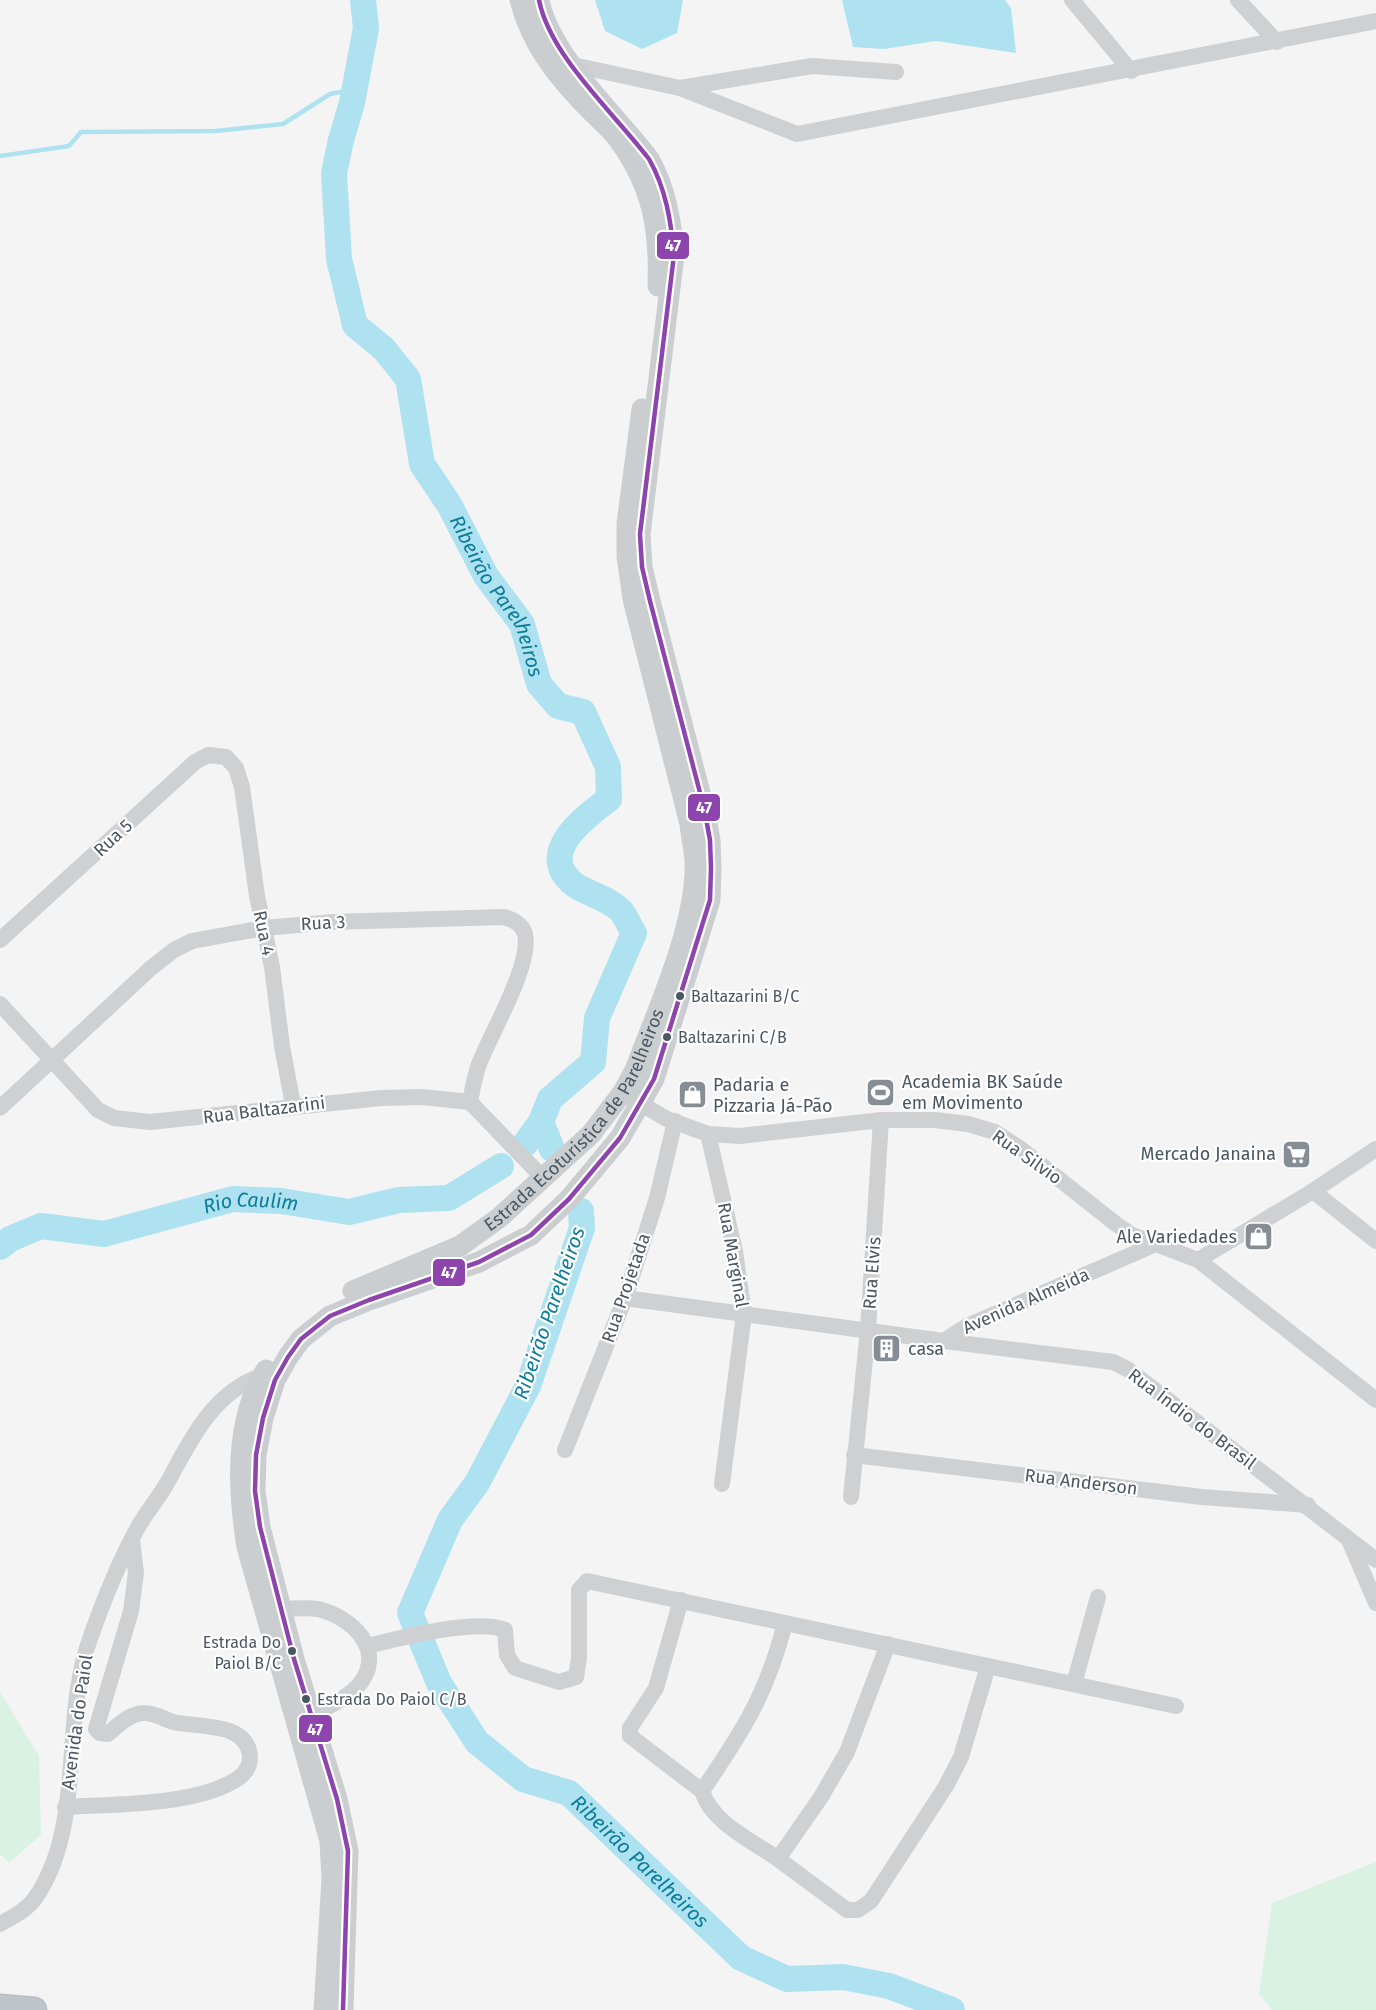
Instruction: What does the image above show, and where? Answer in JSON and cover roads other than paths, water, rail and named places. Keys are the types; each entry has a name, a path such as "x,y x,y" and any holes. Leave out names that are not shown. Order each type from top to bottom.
{"highway":[{"path":"0,2007 34,2010"}],"main road":[{"name":"Estrada Ecoturistica de Parelheiros","path":"324,2010 332,1879 330,1841 247,1547 241,1508 244,1438 251,1407 262,1376 292,1330 309,1314 328,1301 460,1246 499,1218 591,1134 631,1106 646,1041 686,925 693,890 695,861 690,824 633,599 627,556 628,513 658,291 659,242 650,198 640,174 618,139 547,62 525,18 520,0"},
{"name":"Estrada Ecoturistica de Parelheiros","path":"343,2010 348,1851 335,1791 281,1609 260,1527 255,1491 256,1455 263,1418 275,1380 301,1339 330,1316 479,1262 518,1242 531,1235 587,1178 631,1106 654,1079 710,900 710,840 706,819 642,567 640,534 673,246 664,195 654,167 628,131 573,65 551,33 539,0"},
{"path":"572,1153 584,1166 587,1178"},
{"path":"499,1218 507,1237 518,1242"}],"street":[{"path":"1072,0 1131,71"},
{"path":"1238,0 1277,42"},
{"path":"573,65 680,88 798,134 1131,71 1376,21"},
{"path":"680,88 812,66 896,72"},
{"name":"Rua 5","path":"0,940 195,762 215,754 232,761"},
{"name":"Rua 4","path":"232,761 242,787 256,896 264,928 293,1105"},
{"name":"Rua 3","path":"0,1108 174,950 192,941 264,928 333,922 504,917 518,923 526,941 519,971 475,1073 470,1102"},
{"name":"Rua Baltazarini","path":"0,1004 98,1110 114,1118 133,1122 293,1105 422,1097 470,1102"},
{"path":"470,1102 544,1179"},
{"name":"Rua Silvio","path":"631,1106 708,1134 740,1136 881,1120 935,1120 968,1124 995,1132 1021,1149 1116,1224 1132,1235 1156,1244"},
{"name":"Rua Projetada","path":"565,1450 625,1298 657,1198 671,1120"},
{"name":"Rua Elvis","path":"851,1497 868,1330 881,1120"},
{"name":"Rua Marginal","path":"708,1134 735,1251 744,1314 722,1484"},
{"path":"1198,1260 1313,1191 1376,1149"},
{"path":"1313,1191 1376,1241"},
{"path":"1156,1244 1198,1260 1376,1400"},
{"name":"Avenida Almeida","path":"625,1298 944,1341 967,1326 1156,1244"},
{"name":"Rua Índio do Brasil","path":"944,1341 1113,1362 1129,1370 1308,1505 1376,1560"},
{"name":"Avenida do Paiol","path":"0,1924 20,1912 35,1898 51,1868 65,1807 81,1672 90,1637 132,1540 170,1479 182,1453 207,1419 234,1389 262,1376"},
{"name":"Rua Anderson","path":"854,1455 1202,1497 1308,1505"},
{"path":"65,1807 159,1801 194,1795 234,1780 248,1767 249,1750 243,1739 218,1728 174,1722 142,1713 124,1720 108,1734 100,1733 96,1729 131,1611 136,1572 132,1540"},
{"path":"1349,1540 1376,1603"},
{"path":"368,1646 447,1629 495,1626 505,1630 507,1655 515,1668 559,1682 576,1677 579,1658 579,1590 587,1581 1176,1706"},
{"path":"1074,1684 1098,1597"},
{"path":"681,1600 656,1688 630,1728 630,1736 702,1791 706,1804 717,1817 847,1910 858,1910 871,1901 946,1786 961,1757 988,1666"},
{"path":"281,1609 318,1609 357,1628 368,1646 368,1667 358,1686 312,1716"},
{"path":"702,1791 744,1729 764,1689 785,1623"},
{"path":"778,1859 821,1797 847,1752 888,1644"}],"water":[{"path":"595,0 683,0 677,33 642,49 605,31"},
{"path":"842,0 1005,0 1011,8 1016,53 936,41 884,49 853,47"}],"waterway":[{"name":"Ribeirão Parelheiros","path":"363,0 366,28 352,103 334,173 339,259 355,325 384,349 408,379 422,464 450,506 486,576 522,624 539,684 558,706 583,712 608,767 609,799 577,826 568,837 561,849 560,861 564,873 575,885 610,902 620,910 634,933 597,1018 593,1062 550,1099 541,1122 525,1144"},
{"path":"0,156 69,146 81,132 216,131 283,124 330,94 355,89"},
{"name":"Ribeirão Parelheiros","path":"541,1122 552,1149"},
{"name":"Rio Caulim","path":"0,1247 10,1239 41,1226 104,1234 233,1199 281,1201 349,1212 399,1200 449,1198 501,1166"},
{"name":"Ribeirão Parelheiros","path":"581,1211 582,1228 528,1386 477,1483 450,1520 410,1613 439,1683 477,1742 523,1779 569,1793 741,1958 787,1979 843,1977 889,1986 952,2010"}],"place":[{"name":"Baltazarini B/C","path":"680,996"},
{"name":"Baltazarini C/B","path":"667,1037"},
{"name":"Academia BK Saúde em Movimento","path":"881,1092"},
{"name":"Padaria e Pizzaria Já-Pão","path":"692,1095"},
{"name":"Mercado Janaina","path":"1297,1154"},
{"name":"Ale Variedades","path":"1258,1237"},
{"name":"casa","path":"887,1349"},
{"name":"Estrada Do Paiol B/C","path":"292,1651"},
{"name":"Estrada Do Paiol C/B","path":"306,1699"}]}
